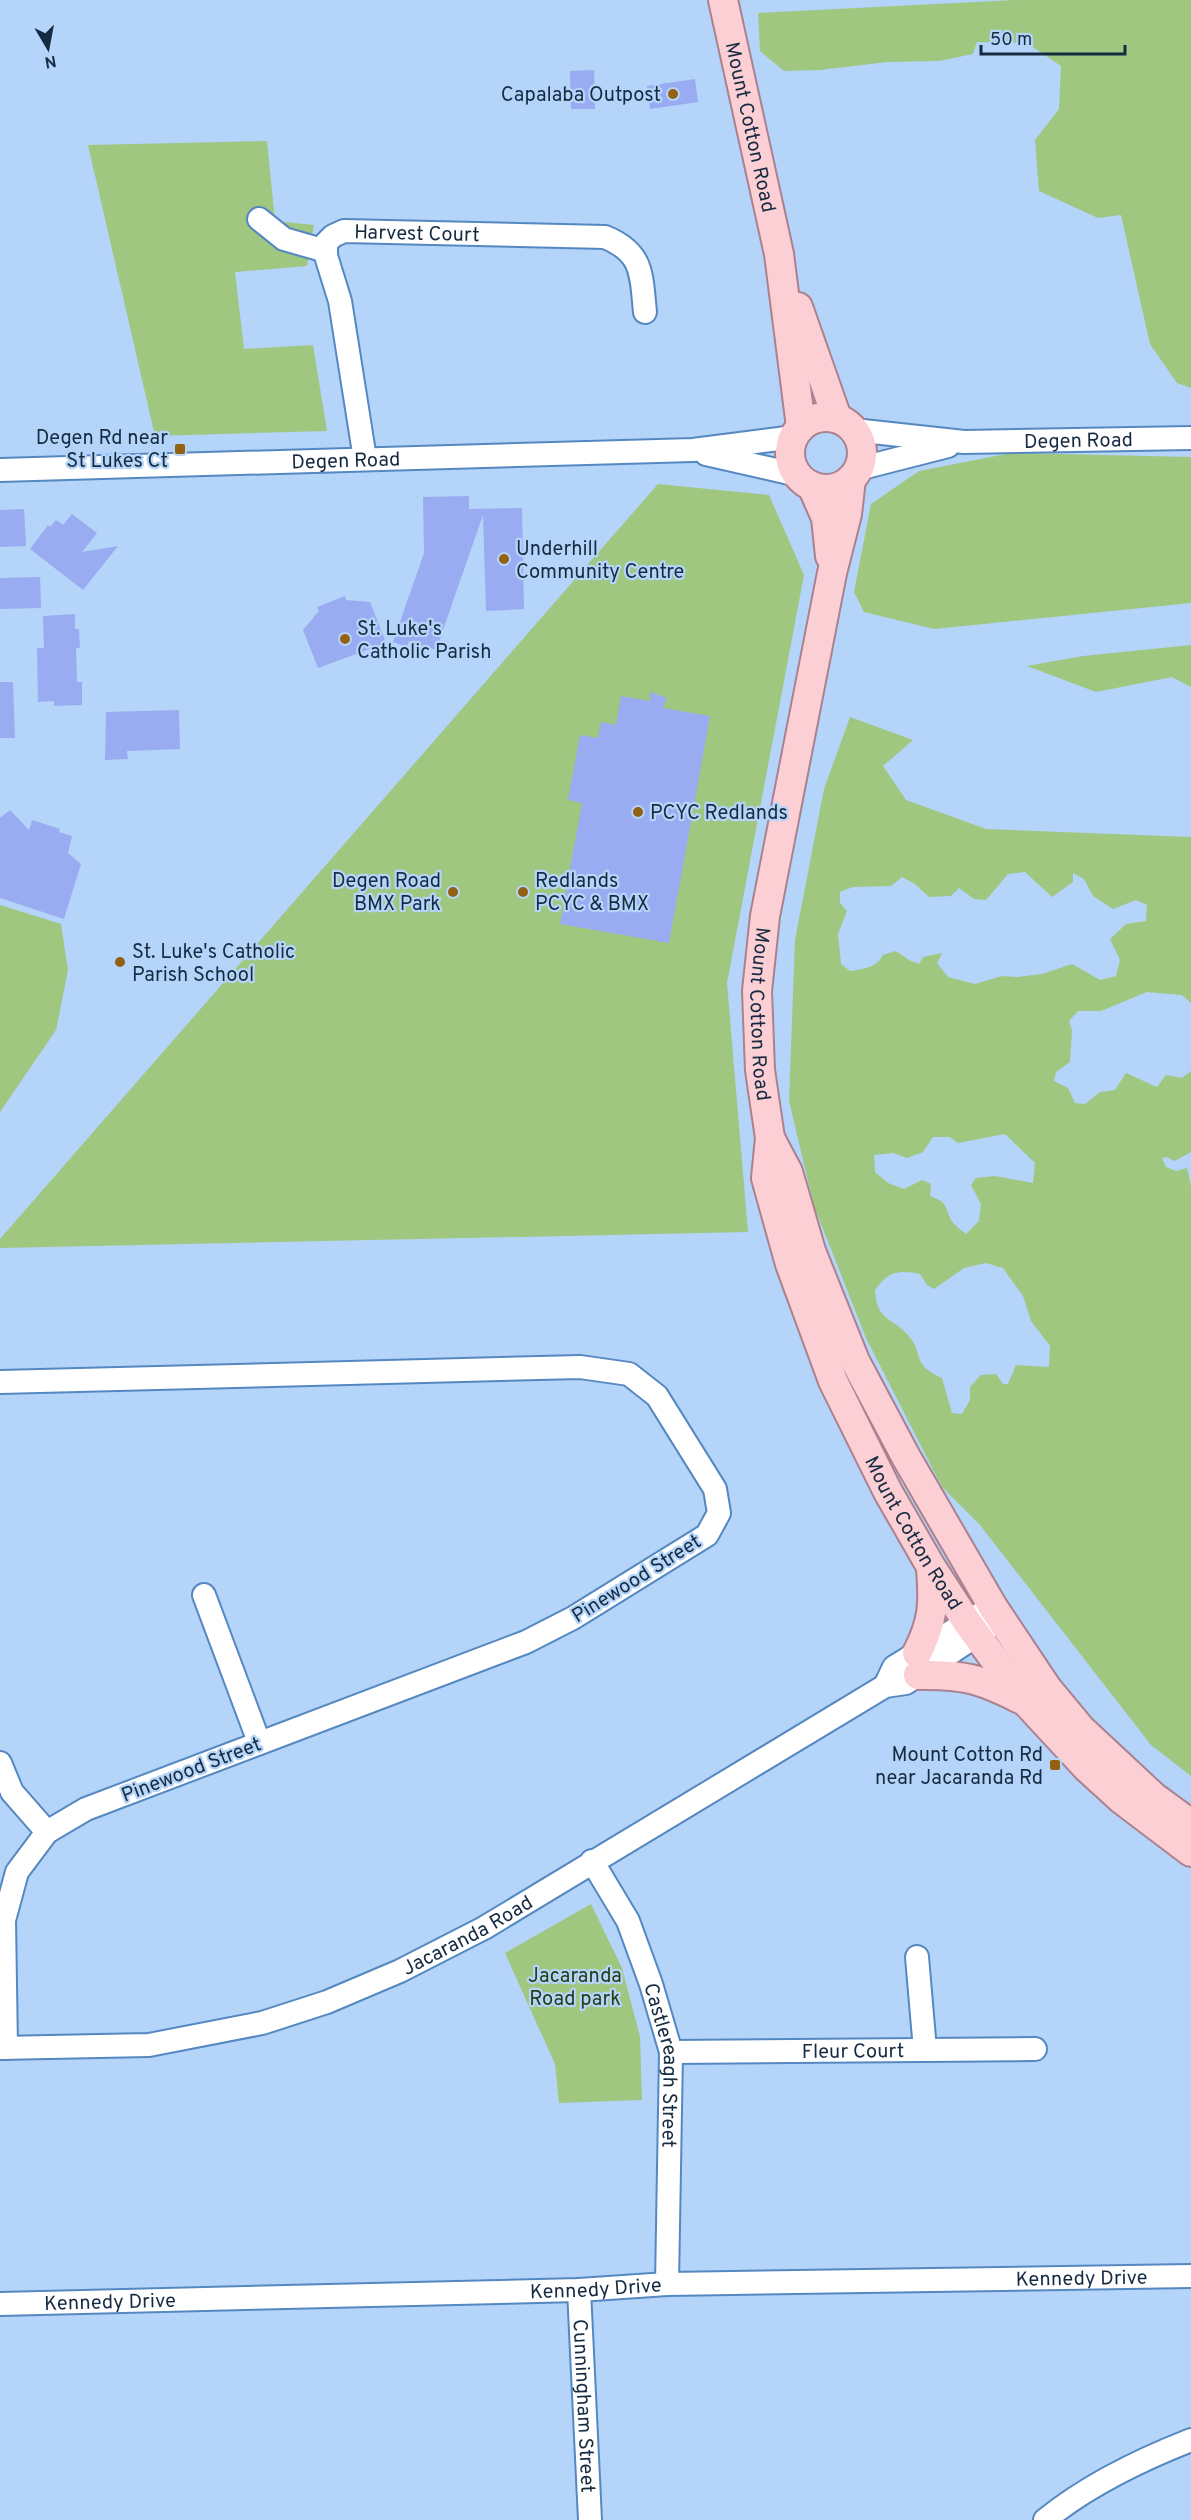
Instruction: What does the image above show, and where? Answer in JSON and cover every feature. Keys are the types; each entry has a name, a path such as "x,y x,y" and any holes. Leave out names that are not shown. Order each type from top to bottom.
{"main road":[{"name":"Mount Cotton Road","path":"723,0 779,254 797,432"},
{"name":"Mount Cotton Road","path":"779,254 846,424"},
{"path":"818,418 846,424 862,449 854,474 832,488 805,481 790,457 797,432 818,418"},
{"name":"Mount Cotton Road","path":"854,474 847,514 832,573 765,916 758,991 760,1070 770,1138 766,1178 790,1264 833,1380 888,1492 930,1565 971,1628 1025,1701 1121,1799 1191,1852"},
{"name":"Mount Cotton Road","path":"805,481 826,518 832,573"},
{"name":"Mount Cotton Road","path":"770,1138 788,1172 812,1251 855,1361 906,1457 997,1613 1047,1688 1081,1729 1147,1790 1191,1824"},
{"path":"930,1565 933,1614 917,1664 989,1683 1025,1701"}],"street":[{"path":"259,219 284,239 326,251"},
{"name":"Harvest Court","path":"365,459 340,301 326,251 326,243 333,236 344,231 605,237 622,244 635,258 641,276 645,312"},
{"name":"Degen Road","path":"846,424 964,442 1191,438"},
{"name":"Degen Road","path":"0,470 693,450 797,432"},
{"name":"Degen Road","path":"854,474 964,442"},
{"name":"Degen Road","path":"693,450 805,481"},
{"name":"Pinewood Street","path":"0,1382 580,1367 629,1374 657,1396 715,1489 719,1513 707,1535 573,1618 526,1642 86,1809 47,1832 17,1872 4,1920 3,2048"},
{"path":"204,1595 259,1742"},
{"name":"Jacaranda Road","path":"3,2048 149,2045 241,2028 327,2002 400,1971 483,1928 885,1686 894,1668 917,1664 997,1613"},
{"path":"0,1763 12,1792 47,1832"},
{"name":"Castlereagh Street","path":"592,1861 628,1922 651,1984 671,2052 667,2284"},
{"path":"917,1957 925,2050"},
{"name":"Fleur Court","path":"671,2052 1035,2049"},
{"name":"Kennedy Drive","path":"0,2304 579,2290 667,2284 1191,2276"},
{"name":"Cunningham Street","path":"579,2290 590,2520"},
{"path":"1045,2520 1063,2506 1115,2476 1191,2440"}],"green space":[{"path":"1015,0 1191,0 1191,388 1177,383 1150,344 1121,215 1098,218 1039,191 1035,140 1059,109 1061,66 1027,43 977,42 973,54 939,61 887,62 820,70 784,71 760,51 758,13"},
{"path":"267,141 275,221 314,225 307,266 235,272 244,349 313,345 327,431 155,436 88,145"},
{"path":"1011,453 1191,457 1191,603 934,629 864,612 854,592 871,504 919,471"},
{"name":"Redlands PCYC & BMX","path":"658,484 769,495 804,575 727,983 748,1232 0,1248 0,1239"},
{"path":"1191,645 1191,687 1172,677 1096,692 1027,666 1083,656"},
{"path":"850,717 913,740 883,766 906,800 986,829 1191,837 1191,1003 1182,995 1147,992 1101,1011 1078,1011 1069,1021 1072,1030 1070,1062 1056,1072 1054,1081 1068,1088 1075,1103 1085,1104 1100,1092 1115,1090 1126,1073 1157,1087 1166,1075 1182,1078 1191,1071 1191,1152 1175,1161 1166,1157 1162,1158 1166,1167 1176,1171 1187,1168 1191,1186 1191,1776 1151,1745 980,1525 942,1487 866,1338 814,1206 789,1101 795,940 824,789","holes":["1025,872 1052,897 1073,882 1073,873 1084,879 1093,896 1113,909 1136,900 1147,905 1146,921 1126,924 1110,939 1120,960 1116,976 1100,980 1072,964 1042,974 1002,976 975,984 948,977 937,963 942,953 923,957 919,964 896,951 883,955 877,963 865,968 850,971 841,964 838,934 847,911 840,903 840,892 853,887 891,886 902,877 915,884 929,897 951,896 959,888 974,899 986,900 1008,874","1005,1134 1035,1163 1033,1183 995,1176 976,1178 971,1185 981,1204 979,1221 966,1234 952,1222 943,1203 930,1196 931,1184 922,1180 904,1189 888,1183 875,1172 874,1155 893,1153 907,1158 923,1152 933,1137 950,1137 958,1143","986,1263 1003,1268 1023,1296 1031,1321 1050,1346 1049,1367 1016,1365 1008,1384 1003,1384 996,1374 981,1375 970,1387 970,1400 962,1414 952,1413 942,1378 925,1368 912,1340 881,1312 875,1290 885,1279 900,1272 920,1274 927,1285 934,1289 964,1268"]},
{"path":"0,905 61,924 68,970 56,1030 0,1112"},
{"name":"Jacaranda Road park","path":"591,1904 622,1968 640,2037 642,2100 559,2103 555,2064 505,1953"}],"building":[{"path":"594,70 595,109 571,109 570,71"},
{"name":"Capalaba Outpost","path":"695,79 698,102 650,109 647,86"},
{"path":"469,496 469,509 522,508 524,609 486,611 483,515 436,650 409,641 407,647 393,642 424,553 423,497"},
{"path":"24,509 26,546 0,547 0,510"},
{"path":"72,514 97,533 82,552 118,546 83,590 30,549 48,525 50,527 56,520 63,525"},
{"path":"40,577 41,608 0,609 0,578"},
{"name":"St. Luke's Catholic Parish","path":"345,596 346,600 370,602 386,643 318,668 303,630 319,611 317,607"},
{"path":"75,614 75,629 79,629 80,648 76,648 77,682 82,682 82,705 54,706 54,701 38,702 37,648 44,648 43,616"},
{"path":"0,682 13,682 15,738 0,738"},
{"name":"PCYC Redlands","path":"650,692 667,698 663,708 710,716 669,943 560,924 582,803 568,800 580,735 598,738 601,722 616,725 621,696 650,701"},
{"path":"179,710 180,749 127,751 128,759 105,760 106,712"},
{"path":"10,810 29,830 32,820 60,829 59,832 72,836 68,853 81,864 64,919 0,898 0,818"}],"place":[{"name":"Capalaba Outpost","path":"673,94"},
{"name":"Degen Rd near St Lukes Ct","path":"180,449"},
{"name":"Underhill Community Centre","path":"504,559"},
{"name":"St. Luke's Catholic Parish","path":"345,639"},
{"name":"PCYC Redlands","path":"638,812"},
{"name":"Degen Road BMX Park","path":"453,892"},
{"name":"Redlands PCYC & BMX","path":"523,892"},
{"name":"St. Luke's Catholic Parish School","path":"120,962"},
{"name":"Mount Cotton Rd near Jacaranda Rd","path":"1055,1765"}]}
